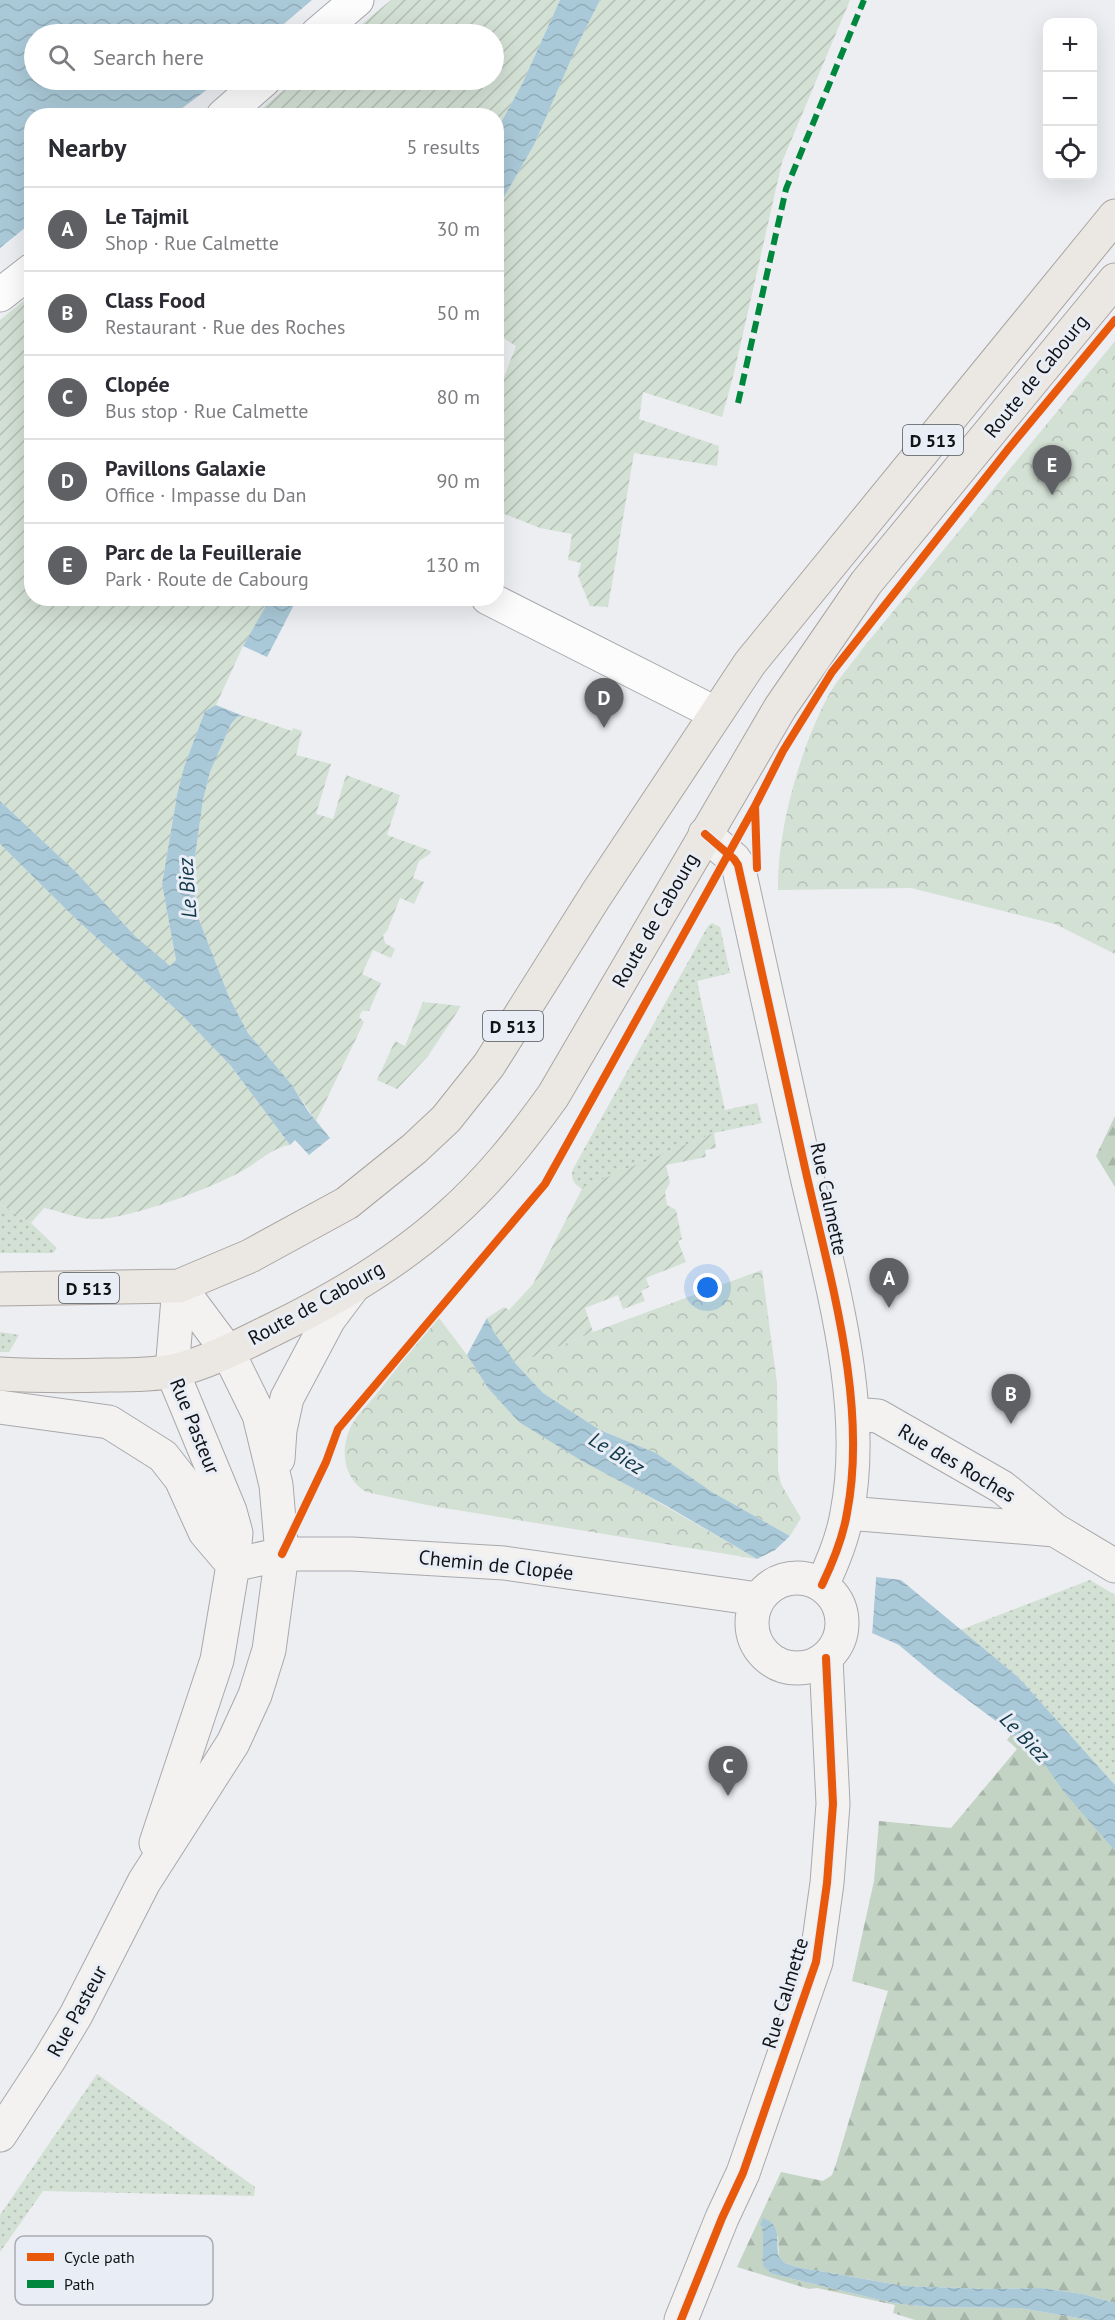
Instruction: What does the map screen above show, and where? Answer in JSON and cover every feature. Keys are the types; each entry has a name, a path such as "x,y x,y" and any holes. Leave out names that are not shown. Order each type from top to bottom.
{"main road":[{"name":"Route de Cabourg","path":"178,1286 250,1256 347,1203 414,1149 446,1119 489,1065 596,895 750,663 1115,216"},
{"name":"Route de Cabourg","path":"172,1371 228,1352 353,1287 450,1216 524,1136 553,1096 780,708 866,583 1115,280"},
{"name":"D 513","path":"0,1289 178,1286"},
{"name":"D 513","path":"0,1374 107,1375 172,1371"}],"street":[{"path":"328,24 357,0"},
{"path":"232,108 253,90"},
{"path":"0,295 24,276"},
{"path":"504,606 715,713"},
{"name":"Rue Calmette","path":"705,834 734,859 738,866 842,1334 852,1414 853,1460 847,1513 834,1559 822,1585"},
{"name":"Rue Pasteur","path":"0,2135 70,2024 144,1882 226,1755 255,1695 269,1650 282,1554 276,1485 259,1415 228,1352 178,1286"},
{"name":"Rue Pasteur","path":"144,1882 217,1660 236,1533 230,1511 172,1371 178,1286"},
{"path":"276,1485 280,1430 287,1398 329,1319 353,1287"},
{"path":"0,1407 109,1422 163,1456 181,1479 205,1532 233,1565"},
{"name":"Rue des Roches","path":"852,1414 878,1416 1002,1486 1055,1530 1115,1566"},
{"name":"Rue des Roches","path":"847,1513 1055,1530"},
{"name":"Chemin de Clopée","path":"233,1565 282,1554 352,1554 504,1563 758,1599"},
{"path":"787,1579 805,1579 822,1585 834,1597 841,1613 842,1630 837,1646 826,1658 810,1667 791,1669 774,1663 760,1650 752,1634 752,1616 758,1599 771,1585 787,1579"},
{"name":"Rue Calmette","path":"681,2320 722,2218 743,2173 816,1962 827,1883 833,1804 826,1658"}],"green space":[{"path":"391,0 560,0 523,82 504,117 504,108 263,108 284,90 504,90 504,24 362,24"},
{"path":"600,0 850,0 782,162 722,417 643,392 639,419 719,446 717,466 634,453 608,607 590,606 578,576 581,563 568,560 572,534 540,528 504,514 504,377 516,346 504,338 504,197 534,145 576,48"},
{"path":"24,301 24,606 266,606 243,646 216,705 205,711 184,767 162,884 176,960 170,967 135,936 76,872 0,801 0,320"},
{"path":"1115,341 1115,954 1055,924 911,888 778,890 781,843 792,793 807,744 830,693 863,648"},
{"path":"237,716 246,716 292,731 293,728 302,731 296,755 331,764 316,814 333,819 346,775 400,795 387,835 431,851 419,861 413,878 424,882 414,904 400,898 387,931 383,935 385,943 395,949 391,958 373,950 362,974 381,983 369,1011 362,1011 359,1017 364,1022 316,1121 292,1085 248,1033 229,997 198,917 192,878 203,800 210,772 231,724"},
{"path":"0,844 77,920 181,1014 231,1066 290,1145 277,1149 242,1171 211,1186 148,1209 109,1218 88,1219 44,1208 31,1223 0,1204"},
{"path":"712,923 720,927 730,973 697,981 725,1110 757,1103 762,1123 714,1133 582,1189 573,1181 573,1169 708,926"},
{"path":"423,1002 461,1006 428,1056 397,1089 377,1080 395,1041 405,1046"},
{"path":"1115,1116 1115,1187 1096,1156"},
{"path":"714,1133 716,1148 705,1150 706,1157 666,1165 670,1183 665,1192 667,1205 676,1210 682,1239 678,1241 686,1262 646,1278 649,1287 641,1291 645,1301 623,1309 618,1295 585,1308 593,1332 516,1364 487,1318 504,1307 509,1310 533,1284 583,1187"},
{"path":"0,1204 31,1223 57,1248 53,1253 0,1253"},
{"path":"762,1270 777,1383 778,1470 781,1484 801,1518 790,1536 712,1492 656,1453 600,1430 543,1393 516,1364 593,1332"},
{"path":"439,1318 488,1388 637,1490 757,1559 432,1506 366,1492 359,1487 346,1465 346,1439 351,1427"},
{"path":"0,1332 19,1335 9,1352 0,1352"},
{"path":"1090,1580 1115,1595 1115,1785 1017,1676 960,1630"},
{"path":"1012,1733 1045,1765 1115,1851 1115,2303 1083,2294 1041,2288 904,2286 797,2267 785,2263 779,2257 778,2237 763,2226 763,2265 772,2274 893,2303 929,2307 1020,2308 1090,2320 915,2320 893,2313 895,2305 817,2288 809,2289 737,2267 781,2172 823,2181 832,2175 836,2164 888,1991 852,1981 874,1881 879,1821 951,1828 1017,1749 1007,1740"},
{"path":"97,2074 255,2187 254,2196 43,2191 0,2252 0,2215"}],"water":[{"path":"0,0 312,0 284,24 24,24 24,90 207,90 182,108 24,108 24,229 0,248"},
{"path":"560,0 600,0 576,48 534,145 504,197 504,117 523,82"},
{"path":"266,606 293,606 267,657 243,646"},
{"name":"Le Biez","path":"216,705 243,716 237,717 231,724 210,772 203,800 192,878 198,917 229,997 248,1033 292,1085 308,1111 330,1138 309,1155 295,1140 290,1145 231,1066 181,1014 77,920 0,844 0,801 76,872 135,936 170,966 176,960 162,884 177,795 184,767 205,711"},
{"name":"Le Biez","path":"487,1318 516,1364 543,1393 600,1430 656,1453 712,1492 790,1536 775,1550 757,1559 665,1505 582,1461 519,1422 488,1388 467,1355"},
{"name":"Le Biez","path":"876,1577 901,1580 1018,1677 1115,1785 1115,1851 1064,1792 1045,1765 1012,1733 937,1677 899,1645 872,1633"},
{"path":"763,2218 776,2229 779,2257 785,2263 797,2267 904,2286 1041,2288 1083,2294 1115,2303 1115,2320 1090,2320 1020,2308 929,2307 893,2303 772,2274 763,2266 763,2227 760,2225"}],"pier":[{"path":"874,1575 876,1577 872,1633 870,1632"}],"marked path":[{"path":"738,403 786,189 864,0"}],"cycle path":[{"path":"757,868 755,806 783,751 832,672 1009,448 1115,320"},
{"path":"282,1554 326,1462 338,1429 545,1184 755,806"},
{"path":"705,834 738,865 842,1335 853,1425 852,1470 843,1532 822,1585"},
{"path":"681,2320 722,2218 743,2173 816,1962 827,1883 833,1804 826,1658"}],"place":[{"name":"Parc de la Feuilleraie","path":"1052,495"},
{"name":"Pavillons Galaxie","path":"604,728"},
{"name":"Le Tajmil","path":"889,1308"},
{"name":"Class Food","path":"1011,1424"},
{"name":"Clopée","path":"728,1796"}]}
